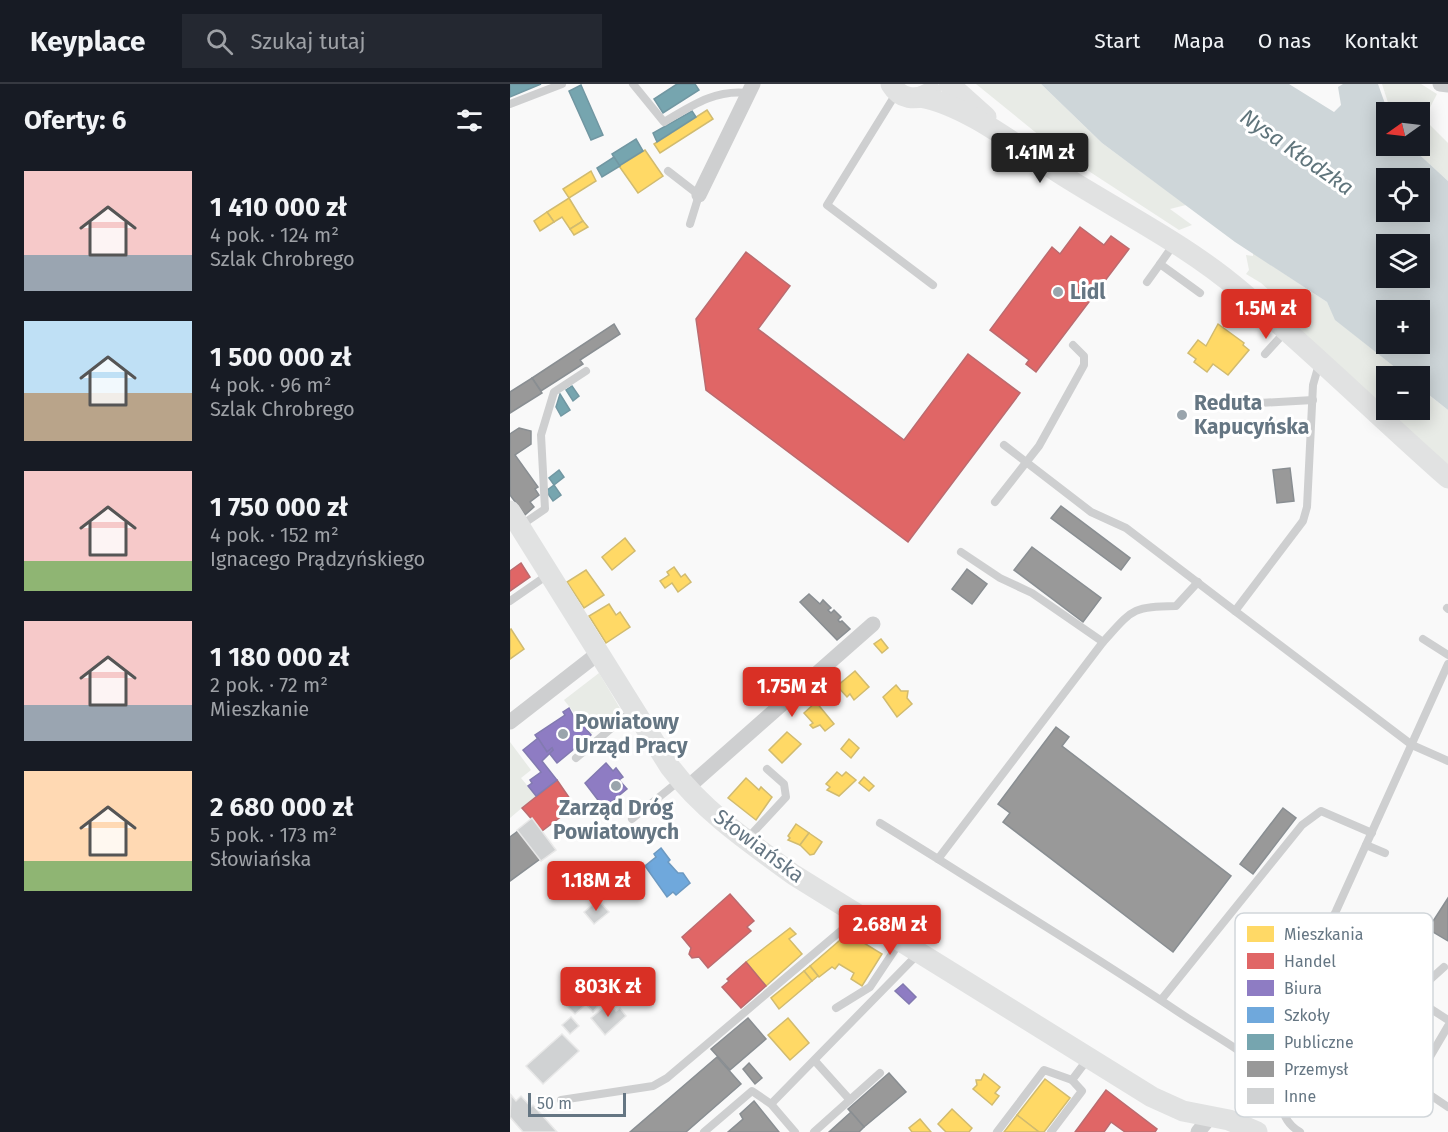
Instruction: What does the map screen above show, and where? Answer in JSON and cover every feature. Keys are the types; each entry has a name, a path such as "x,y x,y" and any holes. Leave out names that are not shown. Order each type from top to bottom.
{"street":[{"path":"920,97 931,92 937,84"},
{"path":"950,84 1013,141"},
{"path":"1440,84 1448,86"},
{"path":"699,195 750,88"},
{"path":"894,88 907,97 920,97 950,106 1013,141 1175,243 1241,291 1448,478"},
{"name":"Słowiańska","path":"515,519 634,709 684,784 746,840 856,912 1164,1103 1183,1111 1204,1125 1245,1125 1257,1132"},
{"path":"684,784 873,624"},
{"path":"510,722 600,652"}],"lane":[{"path":"510,104 562,84"},
{"path":"633,84 664,122 702,99 750,88"},
{"path":"894,88 827,205 933,285"},
{"path":"668,171 699,195 690,224"},
{"path":"1147,282 1175,243"},
{"path":"1160,264 1200,293"},
{"path":"1265,354 1285,332"},
{"path":"995,502 1027,462 1052,424 1084,365 1084,356 1073,345"},
{"path":"1235,610 1303,521 1307,507 1314,374 1319,363"},
{"path":"515,519 544,509 541,435 554,392 586,371"},
{"path":"1259,403 1313,400"},
{"path":"1004,445 1091,512 1126,528 1412,745 1448,760"},
{"path":"961,552 1000,578 1032,593 1103,642"},
{"path":"510,602 550,573"},
{"path":"938,859 1103,642 1126,616 1142,607 1176,606 1198,582"},
{"path":"1423,639 1448,655"},
{"path":"1334,913 1448,665"},
{"path":"576,758 634,709"},
{"path":"746,840 786,797 784,784 767,769"},
{"path":"632,819 684,784"},
{"path":"1161,1000 1302,825 1321,811 1372,833"},
{"path":"880,823 1161,1000 1235,1050"},
{"path":"1366,845 1385,853"},
{"path":"561,1100 653,1086 667,1078 843,929 856,912"},
{"path":"836,1008 870,987 902,940"},
{"path":"771,1104 920,952"},
{"path":"1433,978 1444,968"},
{"path":"1433,1009 1448,1020"},
{"path":"1433,1052 1448,1026"},
{"path":"1072,1080 1089,1057"},
{"path":"815,1061 849,1100"},
{"path":"997,1132 1044,1070 1072,1080 1082,1091 1051,1132"},
{"path":"814,1132 880,1073"},
{"path":"704,1132 752,1091 771,1104 795,1132"},
{"path":"1433,1097 1448,1107"},
{"path":"1284,1117 1300,1132"}],"shaded area":[{"path":"976,84 1041,84 1102,143 1186,205 1170,209 1192,225 1179,230 1061,153"},
{"path":"1382,84 1421,84 1437,94 1430,107 1430,102 1388,102"},
{"path":"1430,125 1448,143 1448,181 1421,156 1430,156"},
{"path":"1253,253 1327,302 1336,320 1394,366 1376,366 1376,401 1288,320 1298,317 1261,283 1246,274 1249,270 1246,255 1253,256"},
{"path":"1430,396 1448,410 1448,468 1396,420 1430,420"},
{"path":"599,673 621,710 591,734 564,700"},
{"path":"510,742 531,770 521,778 536,796 510,818"}],"water":[{"name":"Nysa Kłodzka","path":"1041,84 1289,84 1334,112 1341,105 1338,87 1343,84 1378,84 1384,102 1376,102 1376,156 1421,156 1448,181 1448,410 1430,396 1430,366 1393,366 1378,354 1430,354 1430,300 1376,300 1376,352 1335,320 1327,302 1235,242 1102,143"}],"building: Mieszkania":[{"path":"707,110 713,119 660,153 654,144"},
{"path":"645,150 663,176 638,193 619,166"},
{"path":"591,171 596,181 569,198 563,189"},
{"path":"569,198 583,221 570,229 562,217 554,222 547,212"},
{"path":"547,212 554,222 540,231 534,221"},
{"path":"583,221 588,227 574,235 570,229"},
{"path":"1218,324 1244,343 1243,345 1249,350 1228,375 1213,364 1207,372 1194,362 1196,359 1188,353 1198,340 1206,346"},
{"path":"625,538 635,551 612,570 602,557"},
{"path":"674,567 681,577 685,574 691,582 678,592 672,583 665,588 660,581 669,575 667,572"},
{"path":"586,570 604,595 584,608 567,582"},
{"path":"609,604 616,615 620,612 630,627 606,643 589,616"},
{"path":"510,630 524,649 510,659"},
{"path":"881,639 888,648 882,653 874,644"},
{"path":"855,671 869,687 854,700 850,694 847,697 837,686"},
{"path":"896,685 901,691 908,691 907,698 912,704 897,717 883,697"},
{"path":"816,702 834,724 825,731 820,725 813,728 810,725 813,723 804,713"},
{"path":"787,732 801,744 782,763 769,750"},
{"path":"849,739 859,748 851,758 841,749"},
{"path":"837,772 842,776 846,772 856,780 839,796 827,790 830,787 826,784"},
{"path":"864,777 874,786 869,791 859,783"},
{"path":"746,778 759,790 761,787 772,797 756,820 728,798"},
{"path":"796,824 809,833 800,845 788,840"},
{"path":"809,833 822,842 814,854 810,855 800,845"},
{"path":"790,928 796,934 789,939 802,954 766,986 746,962"},
{"path":"846,935 851,935 882,954 862,986 851,979 854,973 839,964 835,969 832,967 819,977 810,966"},
{"path":"810,966 818,976 812,981 804,971"},
{"path":"804,971 812,981 779,1009 771,998"},
{"path":"788,1018 809,1043 790,1060 768,1035"},
{"path":"984,1074 1000,1087 995,1093 999,1096 992,1105 973,1089 977,1085 976,1080 981,1080"},
{"path":"1045,1079 1070,1098 1044,1132 1039,1132 1017,1115"},
{"path":"952,1109 972,1128 969,1132 946,1132 938,1124"},
{"path":"1017,1115 1039,1132 1004,1132"},
{"path":"920,1119 931,1132 912,1132 909,1128"}],"building: Handel":[{"name":"Lidl","path":"1080,227 1104,245 1111,236 1129,249 1036,372 1026,364 1029,360 990,330 1052,247 1060,254"},
{"path":"746,252 790,286 758,329 904,440 968,354 1020,393 908,542 706,390 696,319"},
{"path":"521,563 530,577 510,591 510,571"},
{"path":"557,780 575,806 542,831 522,808"},
{"path":"730,894 754,921 747,927 751,931 708,968 699,957 692,958 689,954 691,948 682,937"},
{"path":"746,962 766,986 741,1008 722,987 729,981 727,979"},
{"path":"1106,1090 1157,1129 1155,1132 1125,1132 1111,1122 1104,1132 1075,1132"}],"building: Biura":[{"name":"Powiatowy Urząd Pracy","path":"569,708 576,721 578,719 591,735 557,763 549,753 553,750 552,748 547,752 535,735 565,715 563,712"},
{"path":"538,738 547,752 552,748 553,750 542,761 557,780 536,796 528,786 532,783 530,780 541,772 523,750"},
{"path":"606,763 613,771 616,768 623,777 619,780 627,789 604,808 585,783"},
{"path":"903,984 916,997 909,1004 895,991"}],"building: Szkoły":[{"path":"661,848 670,860 668,862 678,873 683,873 690,883 676,895 673,892 667,897 645,866 656,857 654,854"}],"building: Publiczne":[{"path":"510,84 541,84 510,97"},
{"path":"677,84 695,84 699,90 663,113 654,99"},
{"path":"581,85 603,135 591,140 569,91"},
{"path":"692,111 696,117 657,142 653,133"},
{"path":"636,139 643,151 619,166 612,154"},
{"path":"614,157 620,166 602,177 597,168"},
{"path":"572,386 579,396 573,401 566,390"},
{"path":"560,394 570,410 561,416 556,407"},
{"path":"559,470 564,477 554,485 549,478"},
{"path":"554,485 561,495 553,501 546,491"}],"building: Przemysł":[{"path":"614,324 620,334 580,360 583,364 541,391 532,378"},
{"path":"532,378 542,393 510,413 510,392"},
{"path":"519,428 531,431 531,444 515,455 538,487 535,489 539,495 530,502 534,507 525,515 510,495 510,434"},
{"path":"1290,468 1294,501 1277,503 1273,470"},
{"path":"1061,506 1130,558 1121,570 1051,518"},
{"path":"1032,547 1101,598 1083,622 1014,570"},
{"path":"967,569 987,584 972,604 952,589"},
{"path":"809,594 820,604 823,600 831,608 828,610 831,613 834,610 841,617 838,620 850,629 837,640 800,602"},
{"path":"1056,727 1069,737 1062,746 1231,876 1173,952 1003,822 1010,813 998,804"},
{"path":"1283,808 1296,818 1253,874 1240,864"},
{"path":"518,831 540,859 510,881 510,837"},
{"path":"1448,898 1448,941 1433,932 1433,921"},
{"path":"748,1018 766,1039 730,1070 711,1049"},
{"path":"717,1057 741,1084 686,1132 630,1132"},
{"path":"749,1063 762,1078 755,1084 743,1069"},
{"path":"889,1073 906,1092 864,1127 848,1109"},
{"path":"754,1101 779,1132 728,1132 743,1119 740,1114"},
{"path":"851,1112 864,1127 859,1132 829,1132"}],"building: Inne":[{"path":"532,818 556,850 541,861 517,830"},
{"path":"598,900 609,912 594,924 584,912"},
{"path":"606,970 614,979 596,995 601,1002 593,1012 586,1004 575,1014 566,1005"},
{"path":"609,1003 616,1011 620,1008 626,1016 605,1035 591,1018"},
{"path":"571,1017 579,1026 570,1034 562,1025"},
{"path":"562,1034 579,1051 543,1084 526,1066"},
{"path":"511,1095 516,1101 521,1096 531,1107 533,1105 557,1132 523,1132 510,1117"}],"place":[{"name":"Lidl","path":"1058,292"},
{"name":"Reduta Kapucyńska","path":"1182,415"},
{"name":"Powiatowy Urząd Pracy","path":"563,734"},
{"name":"Zarząd Dróg Powiatowych","path":"616,786"}]}
